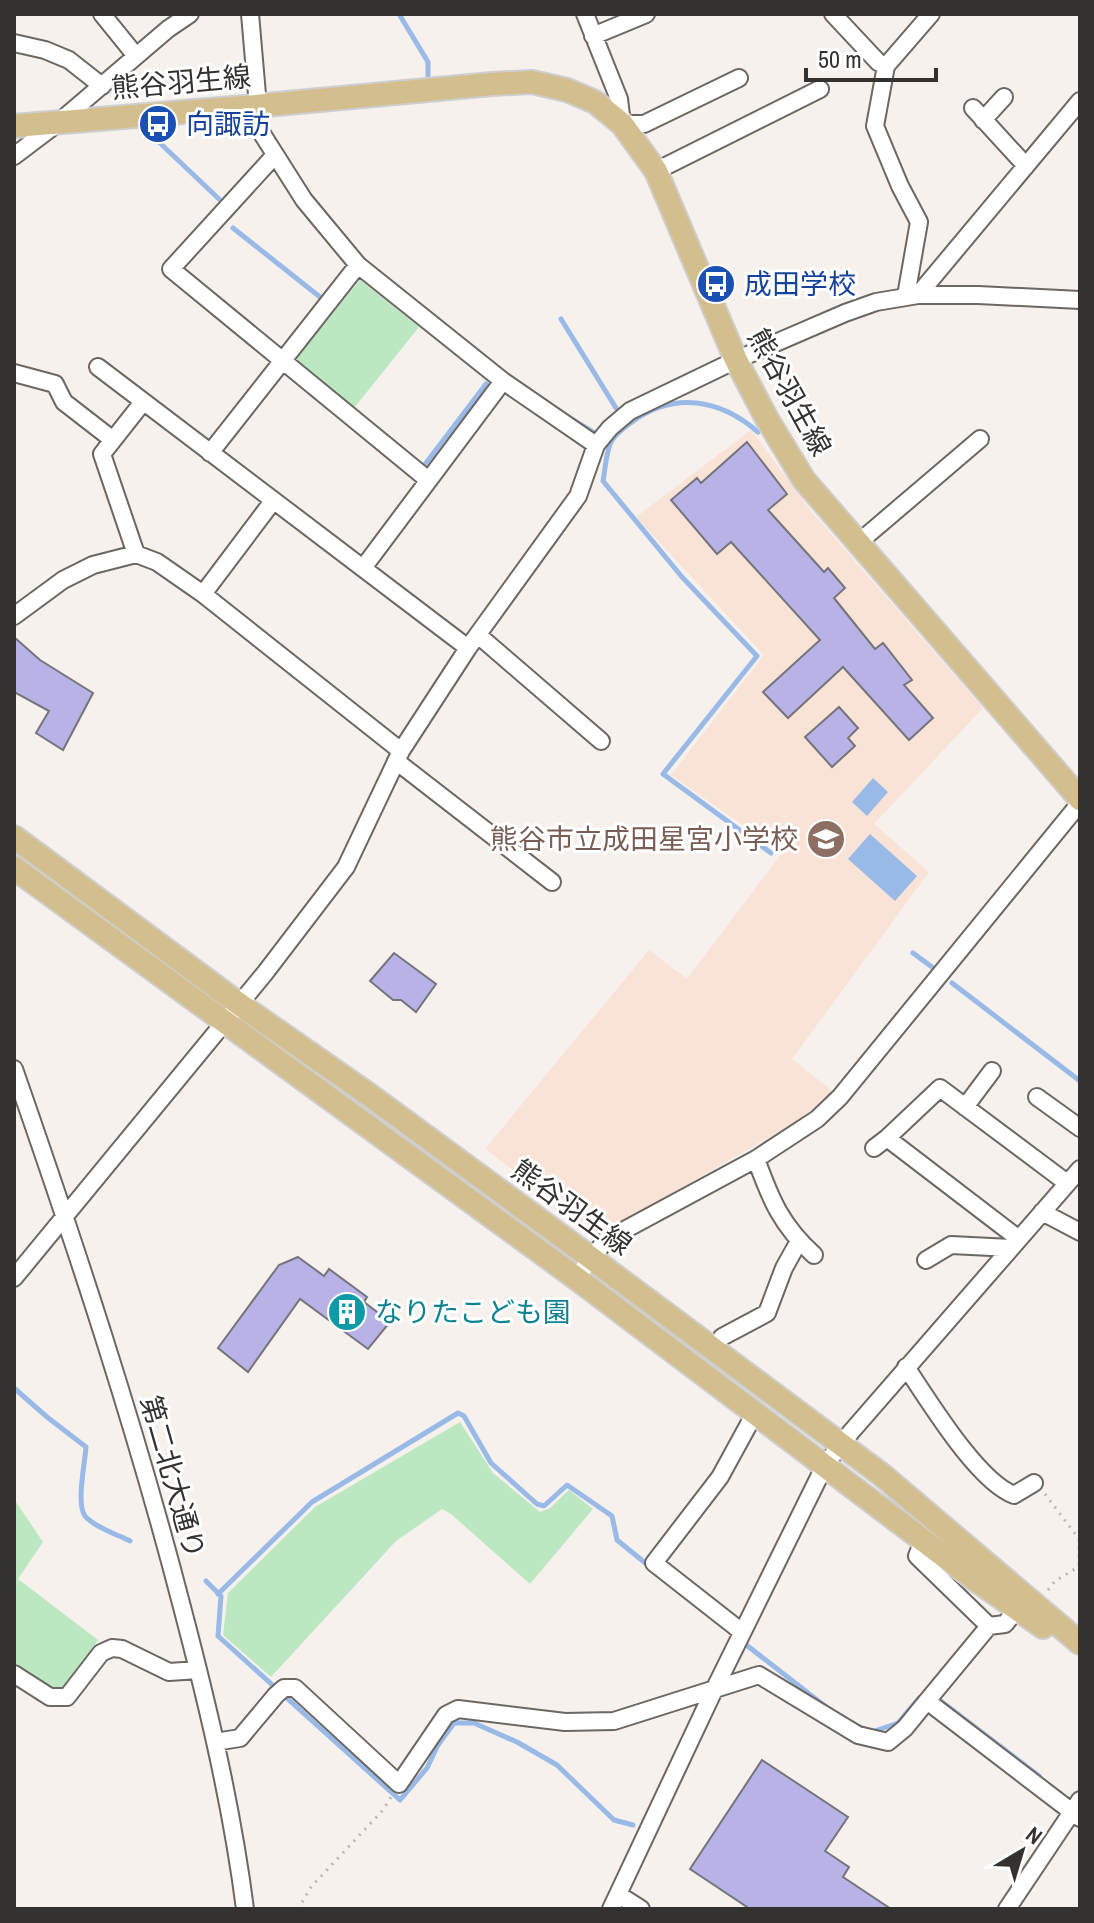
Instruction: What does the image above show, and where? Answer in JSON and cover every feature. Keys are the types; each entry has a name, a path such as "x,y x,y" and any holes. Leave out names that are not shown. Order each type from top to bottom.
{"main road":[{"name":"熊谷羽生線","path":"14,126 532,82 567,90 595,102 622,124 656,171 736,360 798,470 1080,801"},
{"name":"熊谷羽生線","path":"14,837 239,1004 372,1097 882,1475 1027,1608 1080,1652"},
{"name":"熊谷羽生線","path":"14,868 576,1278 923,1541 1080,1643"}],"street":[{"path":"102,14 136,56"},
{"path":"14,156 190,14"},
{"path":"250,14 251,107 275,155 304,200 358,265 503,381 596,445"},
{"path":"585,14 619,99 622,124 644,124 739,78"},
{"path":"593,36 646,14"},
{"path":"833,14 878,62 886,66"},
{"path":"912,295 919,222 875,126 886,66 931,14"},
{"path":"14,43 45,50 69,60 102,86"},
{"path":"656,171 820,89"},
{"path":"1004,97 978,114 1026,166"},
{"path":"912,295 1080,101"},
{"path":"275,155 171,269 427,479"},
{"path":"210,453 358,265"},
{"path":"14,1278 265,973 346,867 398,756 473,642 578,496 596,445 610,428 630,411 736,360 876,302 912,295 1080,300"},
{"path":"98,367 363,568 473,642 601,741"},
{"path":"14,373 55,384 64,402 113,440"},
{"path":"363,568 503,381"},
{"path":"136,554 102,454 143,402"},
{"path":"858,543 980,439"},
{"path":"203,594 273,501"},
{"path":"14,616 63,580 93,565 136,554 157,562 203,594 552,882"},
{"path":"576,1278 606,1240 756,1159 817,1119 840,1097 1080,801"},
{"name":"第二北大通り","path":"14,1069 136,1439 215,1742 238,1852 245,1909"},
{"path":"965,1107 992,1071"},
{"path":"1015,1244 881,1143 940,1088 1067,1183"},
{"path":"1037,1097 1080,1128"},
{"path":"756,1159 772,1204 799,1241 814,1255"},
{"path":"641,1909 615,1902 714,1690 825,1465 906,1367 1080,1169"},
{"path":"1042,1212 1080,1232"},
{"path":"722,1337 767,1313 784,1268 799,1241"},
{"path":"926,1260 951,1245 1015,1244"},
{"path":"906,1367 964,1450 994,1485 1014,1495 1034,1483"},
{"path":"742,1632 654,1563 720,1477 755,1413"},
{"path":"923,1541 917,1556 989,1626"},
{"path":"215,1742 240,1738 280,1692 295,1688 399,1784 446,1715 458,1709 565,1722 614,1721 759,1675 858,1735 888,1742 905,1728 989,1626 1005,1624 1027,1608"},
{"path":"14,1674 50,1697 67,1697 101,1653 112,1648 122,1649 169,1672 198,1670"},
{"path":"927,1701 1077,1810 1007,1909"}],"path":[{"path":"1027,1608 1055,1581 1080,1567 1079,1539 1052,1500 1034,1483"},
{"path":"298,1909 311,1887 387,1804"}],"shaded area":[{"name":"熊谷市立成田星宮小学校","path":"751,430 812,512 983,708 874,824 929,872 792,1059 835,1093 790,1125 599,1235 485,1149 649,950 687,979 782,853 671,775 764,655 636,517"}],"green space":[{"path":"360,280 419,327 354,408 293,362"},
{"path":"460,1422 493,1473 540,1512 550,1508 569,1490 593,1509 530,1584 442,1509 396,1541 271,1677 223,1635 228,1593 315,1507"},
{"path":"14,1499 43,1542 18,1579 98,1640 66,1687 53,1690 14,1667"}],"water":[{"path":"873,778 888,792 867,816 852,802"},
{"path":"870,834 917,876 895,901 848,859"}],"building":[{"path":"747,442 787,494 768,510 824,572 828,568 845,588 834,598 875,649 883,643 912,680 904,685 933,718 909,740 843,667 788,718 763,692 820,640 731,542 717,554 671,500 697,478 701,483"},
{"path":"14,637 40,660 93,693 63,750 36,733 49,711 14,692"},
{"path":"839,707 858,728 848,738 855,746 832,767 805,737"},
{"path":"394,953 436,984 416,1012 401,1000 393,1000 370,981"},
{"name":"なりたこども園","path":"298,1257 324,1276 329,1269 367,1297 364,1302 390,1322 368,1349 300,1299 248,1372 218,1348 279,1265"},
{"path":"762,1760 848,1817 825,1851 849,1867 843,1877 891,1909 750,1909 690,1869"}],"waterway":[{"path":"399,14 428,62 428,85"},
{"path":"142,126 219,199"},
{"path":"233,228 325,301"},
{"path":"561,319 616,408"},
{"path":"426,463 486,384"},
{"path":"758,432 713,406 696,403 664,406 632,422 614,438 603,481 682,577 757,656 663,774 771,853"},
{"path":"573,420 593,432"},
{"path":"913,953 936,970"},
{"path":"952,983 1080,1081"},
{"path":"14,1388 86,1447 82,1510 89,1520 130,1541"},
{"path":"218,1594 312,1502 458,1413 464,1416 491,1463 537,1504 544,1506 567,1485 612,1516 617,1540 649,1566"},
{"path":"206,1581 221,1596 218,1636 400,1800 427,1768 438,1745 454,1723 474,1723 517,1742 557,1765 614,1820 633,1825"},
{"path":"745,1644 830,1710"},
{"path":"855,1725 872,1732 898,1723 919,1698"},
{"path":"938,1699 1039,1776"}],"place":[{"name":"向諏訪","path":"158,124"},
{"name":"成田学校","path":"716,284"},
{"name":"熊谷市立成田星宮小学校","path":"826,839"},
{"name":"なりたこども園","path":"347,1312"}]}
